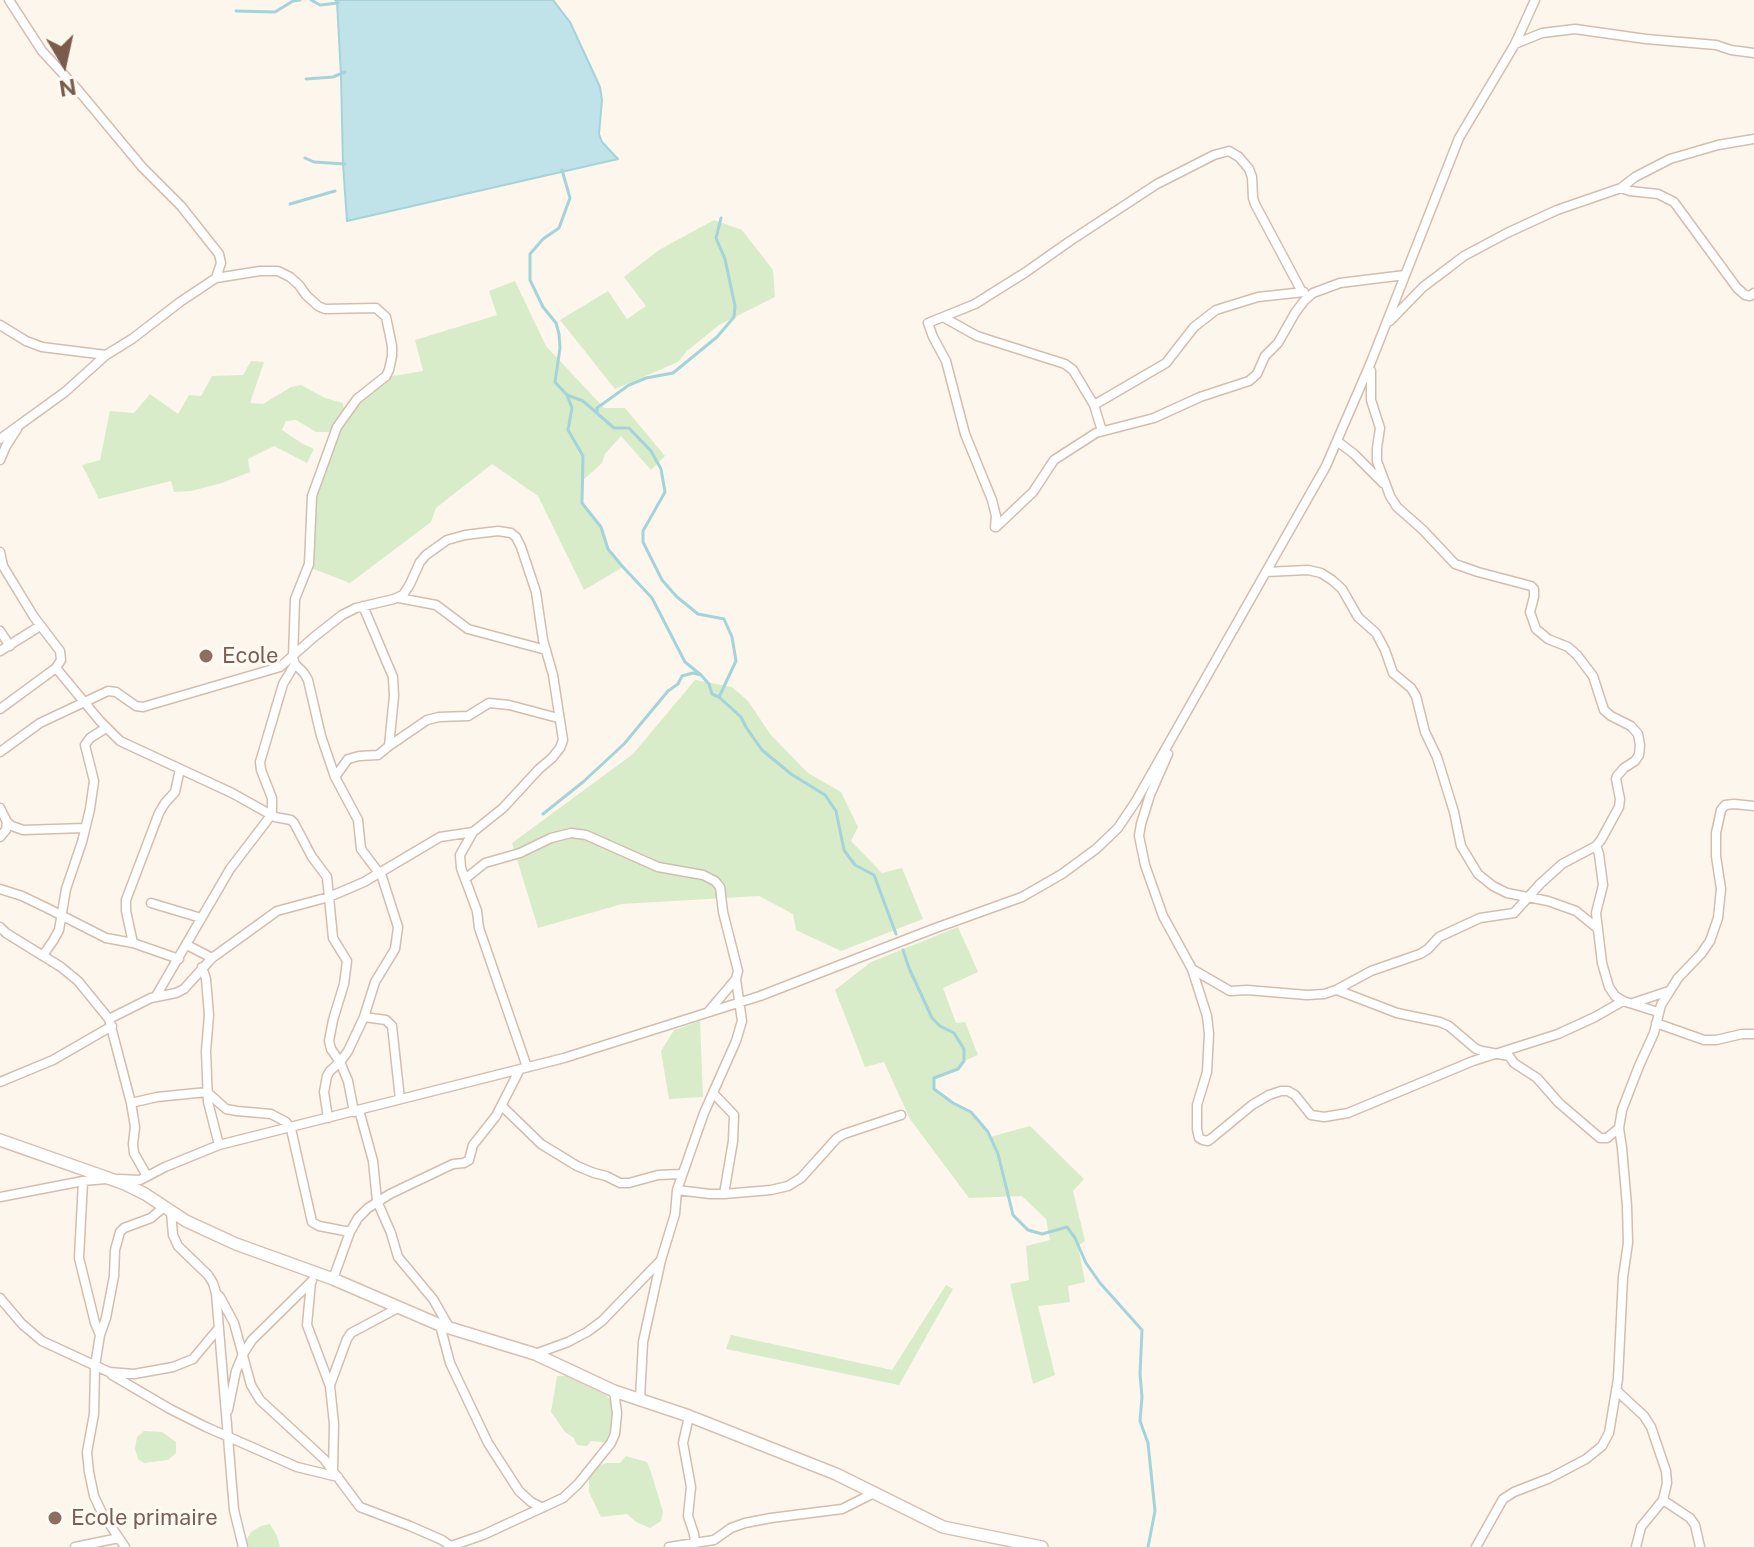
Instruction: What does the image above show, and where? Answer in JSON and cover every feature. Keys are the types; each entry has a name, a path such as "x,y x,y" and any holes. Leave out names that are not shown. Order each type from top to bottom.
{"street":[{"path":"9,0 42,51 202,232 220,258 216,278"},
{"path":"0,1197 83,1181 138,1180 219,1145 291,1129 636,1037 738,1003 1022,897 1062,874 1096,849 1118,828 1136,801 1326,466 1371,362 1459,138 1515,44 1535,0"},
{"path":"1515,44 1542,33 1575,29 1716,45 1754,53"},
{"path":"1386,325 1423,287 1464,256 1551,212 1621,188 1670,159 1718,145 1754,139"},
{"path":"1302,292 1255,204 1249,169 1229,151 1214,155 1157,184 984,299 928,323 946,361 965,434 992,500 995,527 1033,492 1054,460 1102,431 1145,421 1200,397 1249,381 1257,374 1265,356 1278,343 1304,301 1321,288 1405,275"},
{"path":"1621,188 1658,194 1674,202 1737,288 1745,295 1754,293"},
{"path":"0,439 65,392 106,355 216,278 278,271 290,277 318,306 325,309 376,308 384,314 392,351 389,370 386,376 357,399 337,427 314,489 310,556 295,599 294,661 308,680 322,740 335,777 358,820 360,845 379,873 398,934 391,958 371,989 364,1017 346,1056 330,1071 325,1084 328,1118"},
{"path":"1094,405 1166,363 1200,322 1216,310 1258,297 1313,293"},
{"path":"943,317 977,336 1065,364 1073,370 1094,405 1102,431"},
{"path":"0,325 42,347 106,355"},
{"path":"1192,969 1230,991 1324,994 1371,971 1420,954 1439,937 1480,918 1514,913 1562,864 1596,846 1601,840 1619,807 1617,776 1639,755 1638,734 1631,726 1604,710 1593,676 1577,655 1536,629 1530,612 1534,589 1523,583 1455,564 1397,507 1377,461 1380,428 1371,400 1371,362"},
{"path":"0,460 22,422"},
{"path":"1337,441 1387,486"},
{"path":"333,1279 350,1232 363,1213 377,1201 453,1164 467,1162 471,1158 473,1145 492,1123 523,1068 479,928 460,855 473,832 503,808 552,758 563,740 536,592 516,537 498,531 447,540 420,562 410,584 399,598"},
{"path":"0,552 2,567 60,651 61,660 56,668 0,709"},
{"path":"1266,572 1308,570 1321,573 1342,589 1358,617 1376,633 1393,673 1416,696 1425,732 1437,757 1454,812 1458,839 1478,874 1507,893 1576,911 1597,929"},
{"path":"156,996 230,869 272,814 272,798 260,762 283,684 294,661 314,637 348,612 399,598 436,605 468,629 546,650"},
{"path":"363,606 393,677 389,746"},
{"path":"0,651 40,626"},
{"path":"0,631 10,646"},
{"path":"0,752 40,723 84,701 113,691 136,706 143,707 272,671 294,661"},
{"path":"56,668 106,728 125,745 275,817 291,820 327,877 333,938 347,957 348,964 330,1037 331,1049 348,1081 373,1161 377,1201 401,1262 433,1299 444,1326 445,1349 450,1363 488,1443 519,1491 541,1507"},
{"path":"335,777 348,759 378,755 427,720 468,716 489,703 558,718"},
{"path":"43,955 57,934 66,889 90,809 94,781 85,745 106,728"},
{"path":"1173,736 1146,806 1139,836 1145,865 1163,916 1192,969 1207,1016 1207,1072 1197,1105 1199,1138 1208,1141 1252,1105 1281,1091 1295,1095 1311,1115 1324,1117 1348,1113 1462,1066 1558,1034 1628,1002 1669,991"},
{"path":"133,943 126,900 159,813 175,792 180,769"},
{"path":"1476,1547 1503,1499 1586,1459 1602,1446 1609,1433 1616,1390 1628,1243 1619,1128 1622,1110 1658,1012 1669,991 1710,941 1718,918 1721,889 1716,833 1721,810 1725,805 1754,806"},
{"path":"0,808 7,822 23,830 85,828"},
{"path":"0,837 6,830 7,822"},
{"path":"0,1082 53,1060 156,996 184,989 212,958 268,916 285,908 329,897 379,873 440,837 473,832"},
{"path":"465,879 485,863 571,833 586,835 658,867 703,875 720,887 738,971 738,1003 742,1015 736,1041 681,1174 675,1214 661,1260 643,1342 640,1399"},
{"path":"1596,846 1603,878 1596,909 1604,975 1615,996 1658,1012"},
{"path":"0,889 22,896 106,938 133,943 179,959"},
{"path":"151,903 201,918"},
{"path":"0,927 78,981 111,1022 131,1103 135,1127 134,1153 147,1176"},
{"path":"187,945 212,958"},
{"path":"202,967 209,1015 207,1092 219,1145"},
{"path":"708,1012 736,979"},
{"path":"1336,990 1397,1013 1440,1022 1476,1049 1509,1056 1514,1063 1537,1078 1559,1103 1600,1138 1607,1138 1619,1128"},
{"path":"364,1017 386,1020 392,1026 400,1099"},
{"path":"1656,1023 1704,1040 1754,1034"},
{"path":"131,1103 207,1092 226,1109 271,1114 286,1122 291,1129 312,1222 350,1232"},
{"path":"713,1093 734,1115 724,1194"},
{"path":"502,1106 541,1144 577,1166 622,1184 658,1175 681,1174"},
{"path":"677,1190 724,1194 771,1190 794,1183 837,1138 901,1115"},
{"path":"0,1140 136,1189 167,1210 314,1278 333,1279 444,1326 535,1354 614,1391 689,1416 836,1474 943,1527 1042,1547"},
{"path":"83,1181 79,1258 100,1335"},
{"path":"167,1210 178,1246 208,1275 216,1293 234,1510 243,1547"},
{"path":"125,1547 102,1513 94,1496 89,1472 87,1452 94,1414 95,1366 120,1232 167,1210"},
{"path":"535,1354 568,1342 602,1321 661,1260"},
{"path":"226,1419 236,1371 243,1354 252,1340 314,1278"},
{"path":"314,1278 307,1325 330,1386 336,1473"},
{"path":"216,1293 234,1323 251,1385 260,1400 324,1459 360,1507 442,1540 451,1547 563,1498 578,1484 615,1434 617,1413 614,1391"},
{"path":"0,1298 22,1324 42,1341 109,1372 170,1409 297,1467 336,1473"},
{"path":"330,1386 351,1333 400,1307"},
{"path":"109,1372 134,1374 173,1367 193,1359 218,1329"},
{"path":"1616,1390 1644,1416 1651,1427 1666,1471 1663,1500 1641,1527 1636,1547"},
{"path":"689,1416 683,1443 691,1487 688,1516 694,1545"},
{"path":"669,1547 714,1540 745,1523 842,1509 874,1493"},
{"path":"1663,1500 1690,1518 1695,1525 1700,1547"},
{"path":"75,1547 119,1538"}],"green space":[{"path":"714,220 742,230 773,270 775,297 719,325 678,362 615,389 560,320 608,291 627,319 646,306 624,277 659,250"},
{"path":"515,281 546,346 604,408 625,408 665,456 651,470 621,436 605,454 602,463 581,482 582,503 601,527 608,549 623,567 584,590 538,496 492,464 436,508 431,522 350,583 311,568 318,485 328,465 337,432 316,432 296,420 286,421 282,430 314,449 307,463 274,446 248,459 250,472 191,491 174,492 171,481 99,499 82,465 100,460 110,411 134,413 150,394 178,414 189,395 201,396 212,376 243,375 251,361 264,362 250,403 263,404 291,387 301,385 325,398 343,403 345,418 352,406 387,377 423,371 415,340 497,315 489,291"},
{"path":"695,680 732,687 748,701 771,735 808,773 841,792 858,827 851,841 882,873 902,868 923,919 841,951 796,930 793,914 759,896 622,904 538,928 512,843 633,754"},
{"path":"958,927 978,972 943,988 956,1023 965,1022 978,1055 964,1061 958,1069 934,1077 934,1089 971,1112 990,1137 1030,1126 1084,1179 1073,1191 1085,1241 1078,1246 1085,1282 1068,1286 1070,1302 1038,1306 1055,1375 1033,1384 1010,1284 1029,1280 1026,1246 1050,1240 1046,1219 1022,1196 969,1198 910,1119 884,1062 865,1067 835,990 871,962"},
{"path":"700,1021 703,1097 669,1099 661,1051 674,1030"},
{"path":"946,1285 953,1289 899,1385 726,1349 731,1335 892,1370"},
{"path":"557,1376 566,1376 606,1395 611,1401 614,1417 611,1443 591,1441 587,1446 577,1445 574,1438 565,1432 551,1412"},
{"path":"144,1431 162,1432 176,1442 176,1453 168,1460 144,1463 138,1459 135,1449 137,1437"},
{"path":"626,1456 647,1462 651,1472 663,1512 661,1521 650,1528 627,1514 601,1517 589,1492 589,1479 595,1467 620,1463"},
{"path":"270,1524 280,1547 245,1547 251,1532"}],"water":[{"path":"335,0 553,0 570,22 600,87 599,134 602,142 618,159 347,221"}],"waterway":[{"path":"236,11 275,12 300,0"},
{"path":"311,0 320,5 338,3"},
{"path":"306,79 333,77 345,72"},
{"path":"305,158 314,162 345,164"},
{"path":"562,170 570,198 559,228 543,239 530,254 530,280 543,307 556,323 559,334 555,382 567,395 583,401 614,428 629,428 651,451 661,469 665,492 643,531 643,542 662,580 677,597 698,614 724,619 732,637 736,661 719,697 741,717 762,750 791,774 825,795 836,811 844,850 855,865 874,875 896,934"},
{"path":"290,204 335,191"},
{"path":"597,413 597,408 629,385 673,373 717,337 734,317 735,306 725,259 716,238 721,218"},
{"path":"567,395 572,408 568,430 583,456 582,503 601,527 608,549 652,598 685,662 701,675"},
{"path":"543,814 624,744 682,676 693,673 701,675 709,684 712,694 719,697"},
{"path":"903,950 932,1018 954,1033 964,1049 964,1061 958,1069 934,1078 934,1089 971,1112 988,1132 998,1154 1013,1215 1028,1230 1042,1234 1067,1227 1100,1283 1142,1330 1140,1421 1148,1443 1155,1511 1148,1547"}],"place":[{"name":"Ecole","path":"206,656"},
{"name":"Ecole primaire","path":"55,1518"}]}
